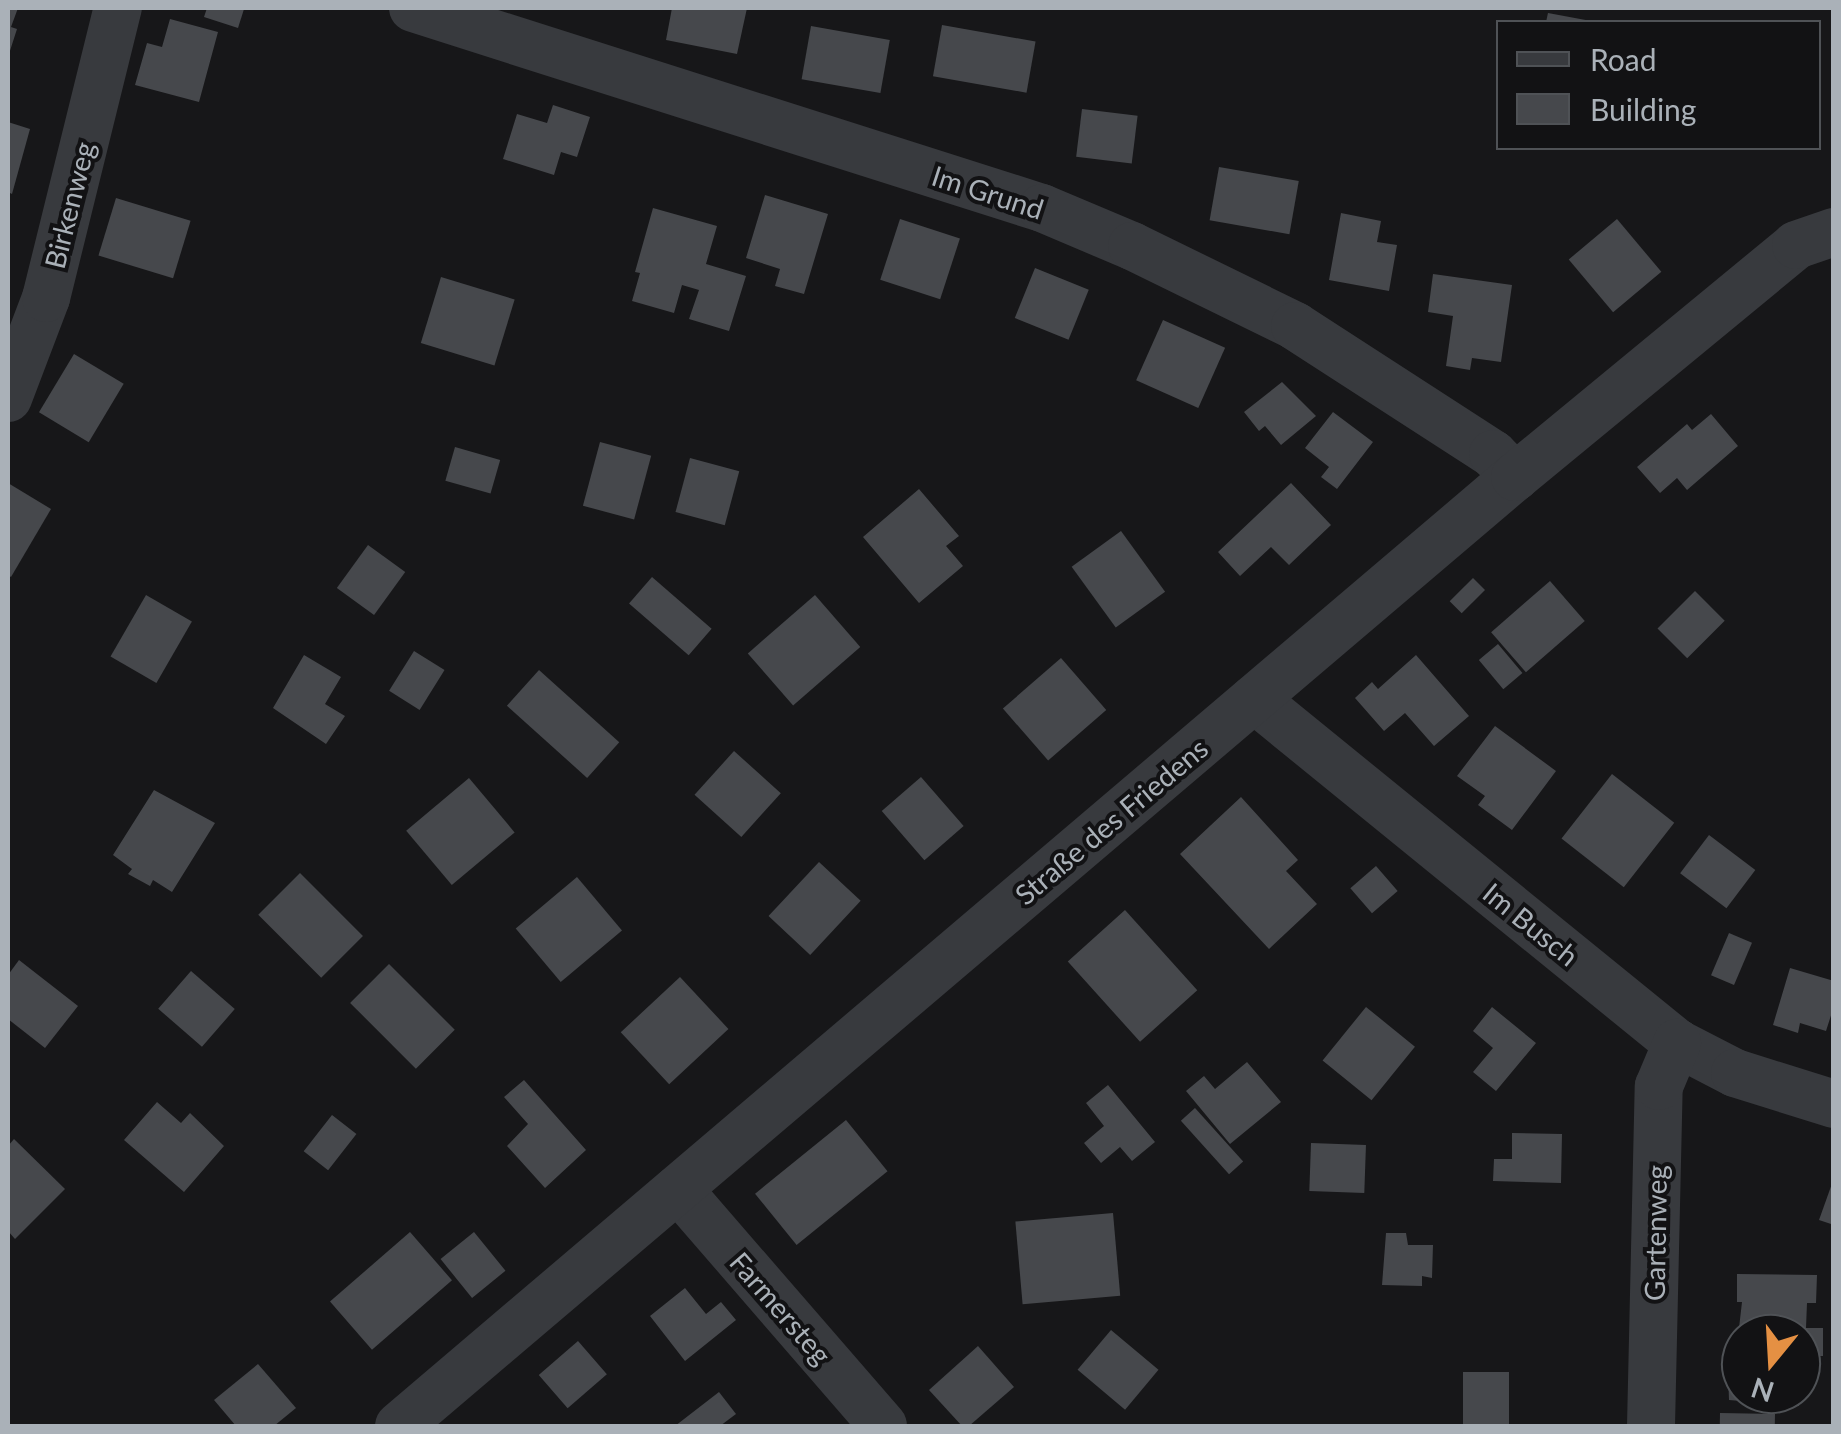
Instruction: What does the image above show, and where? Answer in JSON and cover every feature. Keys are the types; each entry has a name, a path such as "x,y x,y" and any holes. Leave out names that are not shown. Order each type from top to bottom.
{"street":[{"name":"Birkenweg","path":"8,398 46,298 118,8"},
{"name":"Im Grund","path":"413,8 1042,208 1132,246 1294,326 1492,454 1515,477"},
{"name":"Straße des Friedens","path":"399,1426 1515,477 1796,246 1834,232"},
{"name":"Im Busch","path":"1254,699 1678,1043 1735,1073 1834,1104"},
{"name":"Gartenweg","path":"1650,1426 1658,1086 1678,1043"},
{"name":"Farmersteg","path":"678,1188 883,1426"}],"building":[{"path":"8,8 18,8 11,27 17,29 8,57"},
{"path":"207,8 244,9 238,28 204,17"},
{"path":"672,8 747,8 737,54 666,40"},
{"path":"1548,13 1586,20 1546,20"},
{"path":"170,19 218,32 199,102 135,85 147,43 162,47"},
{"path":"942,25 1036,41 1027,93 933,76"},
{"path":"811,26 890,40 880,93 802,79"},
{"path":"553,105 590,117 577,157 561,152 554,175 503,159 517,114 547,123"},
{"path":"1082,109 1138,116 1132,163 1076,157"},
{"path":"8,122 30,129 12,194 8,192"},
{"path":"1219,167 1299,181 1289,234 1210,220"},
{"path":"765,195 828,214 804,294 775,286 780,269 746,258"},
{"path":"116,198 191,221 173,278 98,255"},
{"path":"653,208 717,226 706,264 746,276 729,331 689,319 699,290 682,285 674,313 632,301 640,273 635,272"},
{"path":"1341,213 1381,221 1377,242 1397,245 1389,291 1329,280"},
{"path":"900,219 960,238 940,299 880,280"},
{"path":"1617,219 1661,272 1613,312 1569,259"},
{"path":"1035,268 1089,290 1069,340 1015,318"},
{"path":"1433,274 1512,285 1501,362 1472,358 1470,370 1446,366 1453,316 1428,312"},
{"path":"441,277 515,300 494,365 421,343"},
{"path":"1163,320 1225,348 1198,408 1136,380"},
{"path":"74,354 124,384 89,442 39,412"},
{"path":"1282,382 1316,416 1281,445 1265,426 1259,431 1244,412"},
{"path":"1333,412 1373,442 1337,489 1321,477 1329,467 1305,448"},
{"path":"1711,414 1738,446 1687,490 1677,478 1660,493 1637,467 1687,424 1692,430"},
{"path":"600,442 651,456 634,519 583,506"},
{"path":"455,447 500,460 491,494 445,481"},
{"path":"690,458 739,471 725,525 676,512"},
{"path":"8,483 51,509 11,577 8,575"},
{"path":"1291,483 1331,525 1289,565 1271,547 1240,576 1218,552"},
{"path":"919,489 959,536 946,546 963,566 919,603 863,537"},
{"path":"1121,531 1165,592 1116,628 1072,567"},
{"path":"368,545 405,572 374,615 337,588"},
{"path":"652,577 712,629 689,655 629,603"},
{"path":"1473,578 1485,590 1462,613 1450,601"},
{"path":"1550,581 1585,621 1526,672 1491,632"},
{"path":"1695,591 1725,621 1687,658 1658,628"},
{"path":"146,595 192,622 156,683 110,656"},
{"path":"815,595 860,647 793,705 748,653"},
{"path":"1498,644 1522,673 1503,689 1479,660"},
{"path":"414,651 445,670 420,710 389,691"},
{"path":"304,655 341,677 325,704 345,716 326,744 273,708"},
{"path":"1416,655 1469,716 1434,746 1405,713 1384,731 1355,698 1372,682 1378,689"},
{"path":"1061,658 1106,710 1048,761 1003,709"},
{"path":"539,670 619,742 587,778 507,706"},
{"path":"1495,726 1556,771 1512,830 1478,805 1485,796 1457,776"},
{"path":"734,751 781,793 741,837 695,795"},
{"path":"1612,774 1674,823 1624,887 1562,839"},
{"path":"921,777 964,826 924,860 882,811"},
{"path":"469,778 515,832 452,885 406,831"},
{"path":"154,790 215,823 172,892 153,880 150,886 128,874 132,869 113,855"},
{"path":"1241,797 1298,860 1286,871 1317,904 1269,949 1180,854"},
{"path":"1709,835 1755,870 1726,908 1680,873"},
{"path":"819,862 861,901 810,955 769,916"},
{"path":"1376,866 1398,891 1372,913 1350,888"},
{"path":"300,873 363,936 321,978 258,915"},
{"path":"577,877 622,931 561,982 516,928"},
{"path":"1125,910 1197,990 1140,1042 1068,962"},
{"path":"1729,933 1752,943 1734,985 1711,975"},
{"path":"19,960 78,1006 45,1048 8,1019 8,975"},
{"path":"389,964 455,1030 416,1069 350,1003"},
{"path":"1790,968 1834,981 1834,1006 1826,1031 1800,1023 1798,1033 1773,1025"},
{"path":"191,971 235,1009 202,1047 158,1009"},
{"path":"680,977 728,1029 669,1084 621,1032"},
{"path":"1366,1007 1415,1047 1372,1100 1323,1061"},
{"path":"1492,1007 1536,1043 1496,1091 1473,1072 1493,1048 1473,1031"},
{"path":"1247,1062 1281,1102 1230,1144 1186,1091 1204,1076 1215,1089"},
{"path":"524,1080 586,1150 545,1188 507,1146 528,1124 504,1097"},
{"path":"1108,1085 1155,1142 1132,1161 1120,1147 1101,1163 1084,1143 1104,1126 1086,1103"},
{"path":"157,1102 181,1123 190,1113 224,1146 184,1192 124,1140"},
{"path":"1195,1108 1243,1162 1229,1174 1181,1121"},
{"path":"332,1115 356,1134 328,1170 304,1151"},
{"path":"846,1120 888,1171 797,1245 755,1194"},
{"path":"1512,1133 1562,1134 1561,1183 1493,1181 1494,1159 1512,1159"},
{"path":"14,1139 65,1189 15,1239 8,1231 8,1146"},
{"path":"1311,1143 1366,1145 1364,1193 1309,1191"},
{"path":"1834,1178 1834,1225 1819,1220"},
{"path":"1113,1213 1120,1296 1023,1304 1015,1222"},
{"path":"410,1232 452,1280 372,1350 330,1302"},
{"path":"474,1232 505,1271 472,1298 441,1259"},
{"path":"1386,1233 1406,1233 1408,1245 1433,1245 1432,1278 1422,1276 1422,1286 1382,1285"},
{"path":"1737,1274 1817,1275 1816,1303 1807,1303 1807,1314 1741,1314 1742,1302 1737,1302"},
{"path":"685,1288 706,1314 721,1302 736,1320 685,1361 650,1316"},
{"path":"1111,1330 1158,1370 1125,1410 1078,1370"},
{"path":"578,1341 607,1374 568,1408 539,1375"},
{"path":"978,1346 1014,1387 969,1426 962,1426 929,1390"},
{"path":"258,1364 296,1408 274,1426 236,1426 214,1400"},
{"path":"1463,1372 1509,1372 1509,1426 1463,1426"},
{"path":"719,1392 736,1414 720,1426 675,1426"},
{"path":"1720,1413 1775,1414 1775,1426 1720,1426"}]}
